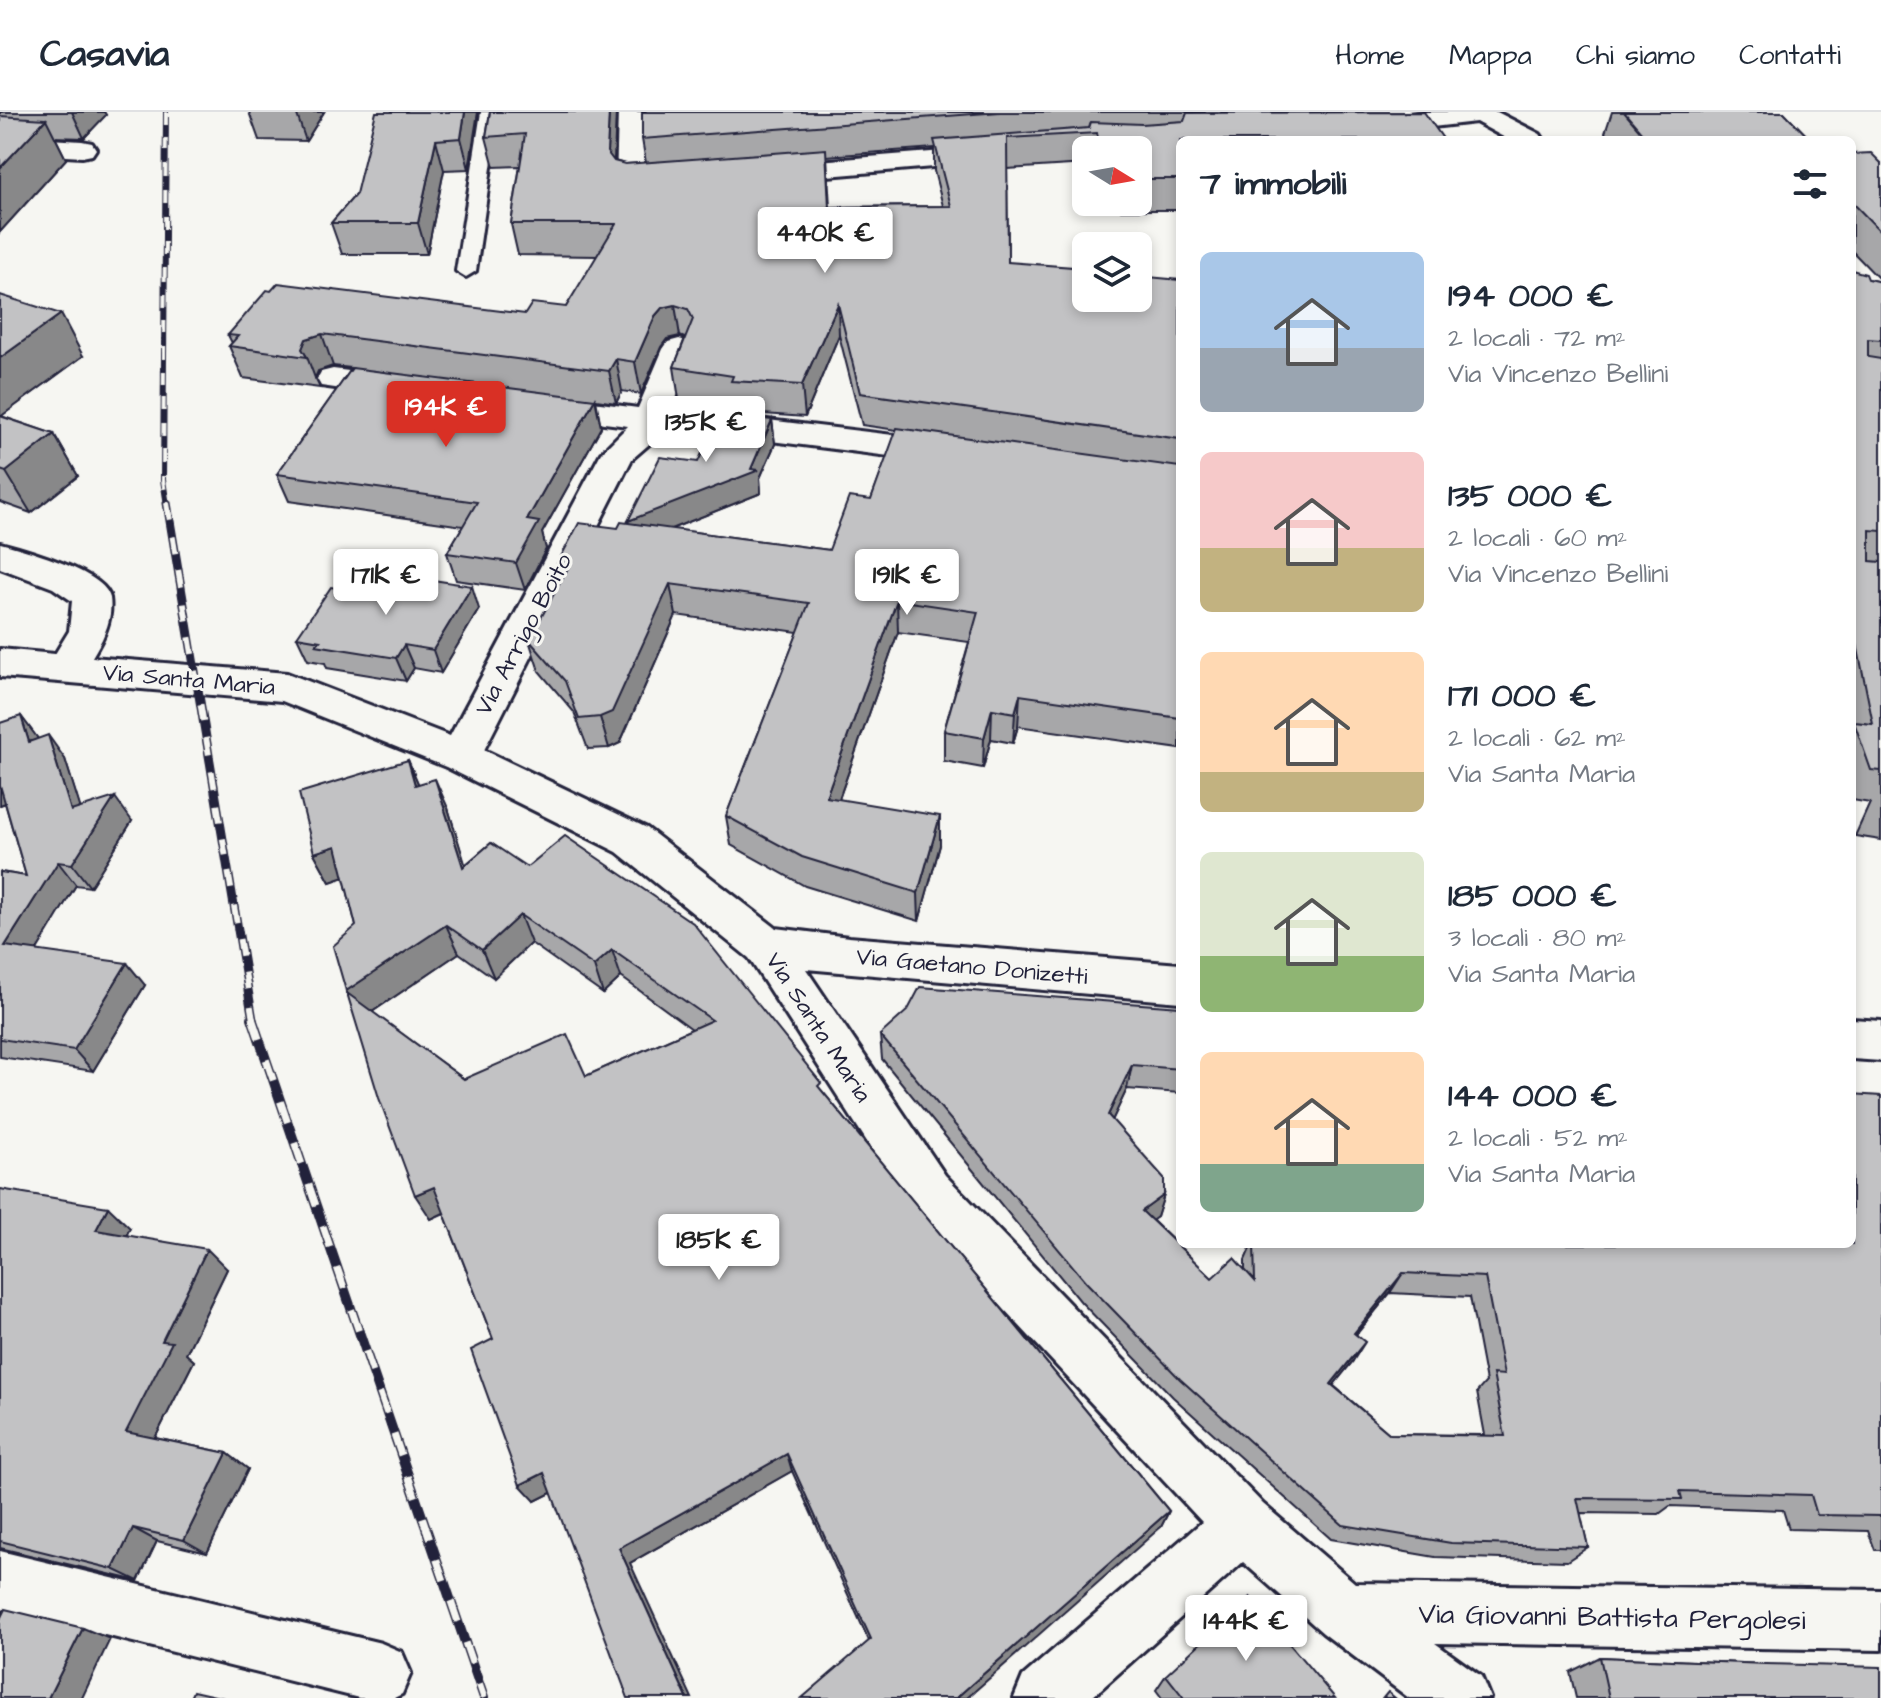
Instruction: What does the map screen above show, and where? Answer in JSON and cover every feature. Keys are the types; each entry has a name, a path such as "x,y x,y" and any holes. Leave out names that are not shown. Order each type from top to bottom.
{"street":[{"path":"631,112 630,183 693,179"},
{"path":"1347,128 1478,113 1522,136"},
{"path":"0,144 82,149"},
{"path":"740,175 1023,153"},
{"path":"653,423 655,404 679,349"},
{"path":"333,379 443,393"},
{"path":"506,400 630,416 653,423 691,421 981,457"},
{"name":"Via Arrigo Boito","path":"460,756 618,453 653,423"},
{"path":"0,555 66,579 91,596 88,632 65,669"},
{"name":"Via Santa Maria","path":"0,663 287,687 460,756 632,840 765,945 927,1191 1243,1524 1344,1612 1459,1698"},
{"name":"Via Gaetano Donizetti","path":"765,945 849,956 1176,983"},
{"path":"1856,1039 1881,1041"},
{"path":"1045,1698 1243,1524"},
{"path":"0,1580 381,1673"},
{"name":"Via Giovanni Battista Pergolesi","path":"1344,1612 1881,1620"}],"lane":[{"path":"466,271 490,112"}],"building":[{"path":"376,112 465,112 461,138 436,140 418,223 331,223 356,194"},
{"path":"490,112 609,112 607,152 614,161 625,164 826,149 829,207 951,206 934,140 1089,128 1091,122 1142,124 1184,121 1187,113 1424,112 1441,136 1176,136 1176,179 1152,179 1152,136 1098,136 1097,133 1007,138 1008,262 1072,267 1072,312 1152,312 1152,277 1176,280 1176,438 860,393 838,304 802,385 731,381 733,376 674,367 693,319 688,309 675,305 662,308 655,316 635,362 616,359 609,371 322,334 306,339 302,349 307,357 229,346 238,336 228,335 267,290 271,291 278,283 525,314 532,303 566,307 616,224 511,224 525,134 486,137"},
{"path":"642,112 1000,112 642,139"},
{"path":"1624,112 1784,112 1807,136 1645,136"},
{"path":"0,116 46,119 0,168"},
{"path":"1871,153 1881,163 1881,232 1856,206 1856,154"},
{"path":"1856,271 1866,274 1868,279 1881,282 1881,340 1868,339 1868,357 1881,359 1881,531 1870,530 1870,561 1881,562 1881,771 1871,770 1856,728 1856,722 1873,724 1856,639"},
{"path":"0,295 61,314 0,358"},
{"path":"352,368 595,399 527,520 539,522 516,563 447,553 477,502 277,474"},
{"path":"720,414 772,420 751,469 759,470 628,521 660,457 698,462"},
{"path":"0,416 54,434 6,472 0,470"},
{"path":"897,428 1176,466 1176,717 1020,695 1015,713 992,709 984,738 944,731 978,612 897,600 826,797 940,816 918,893 802,857 726,816 809,603 670,584 612,712 600,717 579,719 565,681 529,640 569,566 557,564 579,523 618,528 621,522 829,550 849,497 871,500"},
{"path":"401,575 472,586 433,650 404,645 396,658 316,645 320,641 297,637 331,587 388,597"},
{"path":"21,716 29,742 48,735 71,811 115,797 72,864 58,862 5,946 127,963 74,1050 0,1039 0,872 26,876 0,785 0,723"},
{"path":"408,760 415,785 435,779 463,867 491,843 527,867 565,836 693,923 821,1083 818,1086 1169,1511 956,1698 802,1698 871,1639 787,1454 619,1548 687,1698 628,1698 544,1473 520,1485 471,1350 493,1339 434,1187 415,1195 379,1098 347,993 464,1079 567,1034 586,1076 712,1020 612,950 594,966 520,915 482,950 446,925 346,991 333,946 356,926 336,846 314,853 299,793"},
{"path":"920,987 1176,1007 1176,1069 1132,1065 1108,1115 1164,1178 1164,1195 1142,1211 1176,1244 1176,1248 1181,1248 1212,1278 1234,1258 1255,1281 1254,1248 1856,1248 1856,1094 1881,1096 1881,1516 1817,1515 1811,1495 1680,1491 1682,1499 1577,1498 1588,1547 1451,1543 1343,1525 1180,1379 1086,1282 880,1035 908,1010","holes":["1403,1273 1485,1277 1504,1375 1493,1374 1505,1436 1390,1434 1331,1384 1365,1342 1354,1333"]},
{"path":"0,1189 108,1207 96,1230 207,1249 162,1341 172,1342 126,1432 227,1453 184,1540 133,1528 113,1569 0,1541"},
{"path":"1250,1597 1335,1698 1184,1698 1166,1675"},
{"path":"5,1609 83,1628 48,1698 0,1698 0,1619"},
{"path":"1600,1657 1881,1667 1881,1698 1609,1698"},
{"path":"193,1691 224,1698 190,1698"}],"railway":[{"path":"166,112 163,480 167,505"},
{"path":"167,503 253,1020"},
{"path":"252,1018 484,1698"}]}
